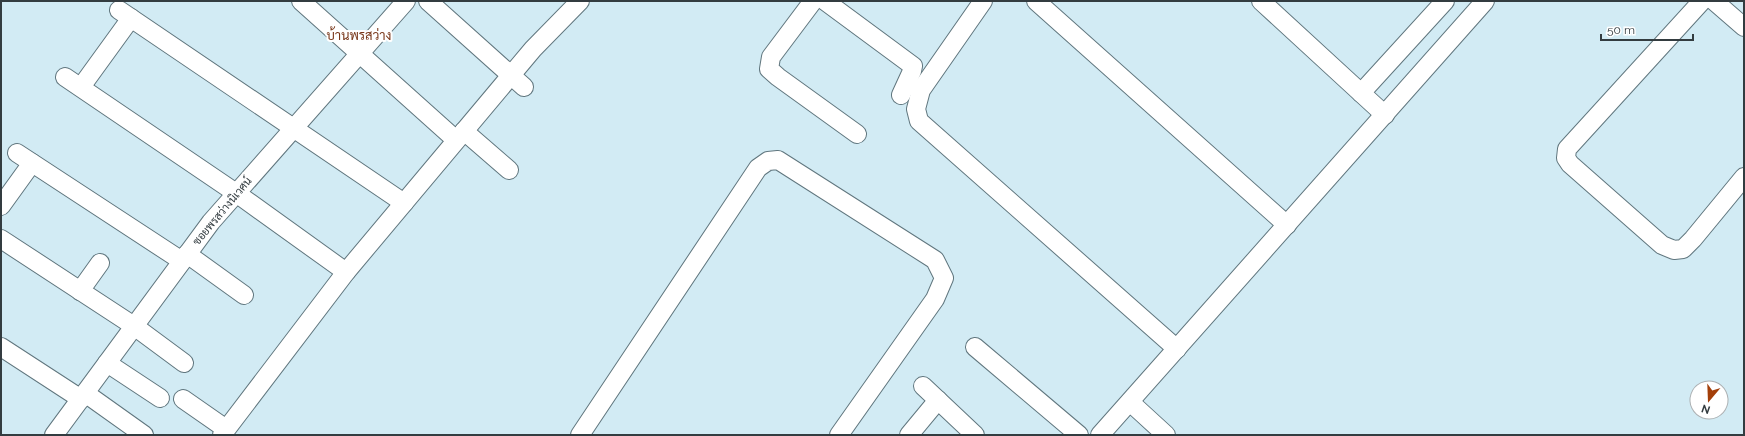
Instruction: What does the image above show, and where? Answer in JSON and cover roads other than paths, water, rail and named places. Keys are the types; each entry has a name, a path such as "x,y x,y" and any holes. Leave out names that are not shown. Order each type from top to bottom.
{"street":[{"path":"301,1 360,53 460,136 509,170"},
{"name":"ซอยพรสว่างนิเวศน์","path":"54,435 211,222 406,1"},
{"path":"428,1 524,87"},
{"path":"813,1 771,57 770,69 778,78 857,134"},
{"path":"825,1 913,66 901,95"},
{"path":"983,1 921,90 916,109 919,121 1177,349"},
{"path":"1036,1 1287,224"},
{"path":"1261,1 1384,115"},
{"path":"1362,93 1445,1"},
{"path":"1100,435 1486,1"},
{"path":"1702,1 1567,149 1566,158 1570,164 1662,245 1674,250 1683,249 1694,239 1744,177"},
{"path":"1714,1 1744,27"},
{"path":"183,399 224,432 346,272 533,49 574,3"},
{"path":"81,88 125,14 404,203"},
{"path":"65,77 236,193 346,272"},
{"path":"17,153 244,295"},
{"path":"586,433 758,168 768,161 778,160 935,260 944,278 935,299 839,435"},
{"path":"1,206 32,163"},
{"path":"1,239 134,326 184,363"},
{"path":"80,291 100,263"},
{"path":"1,347 83,396 144,435"},
{"path":"975,348 1079,435"},
{"path":"107,363 160,398"},
{"path":"923,386 975,435"},
{"path":"908,435 938,400"},
{"path":"1130,402 1166,435"}],"district":[{"name":"บ้านพรสว่าง","path":"359,35"}]}
